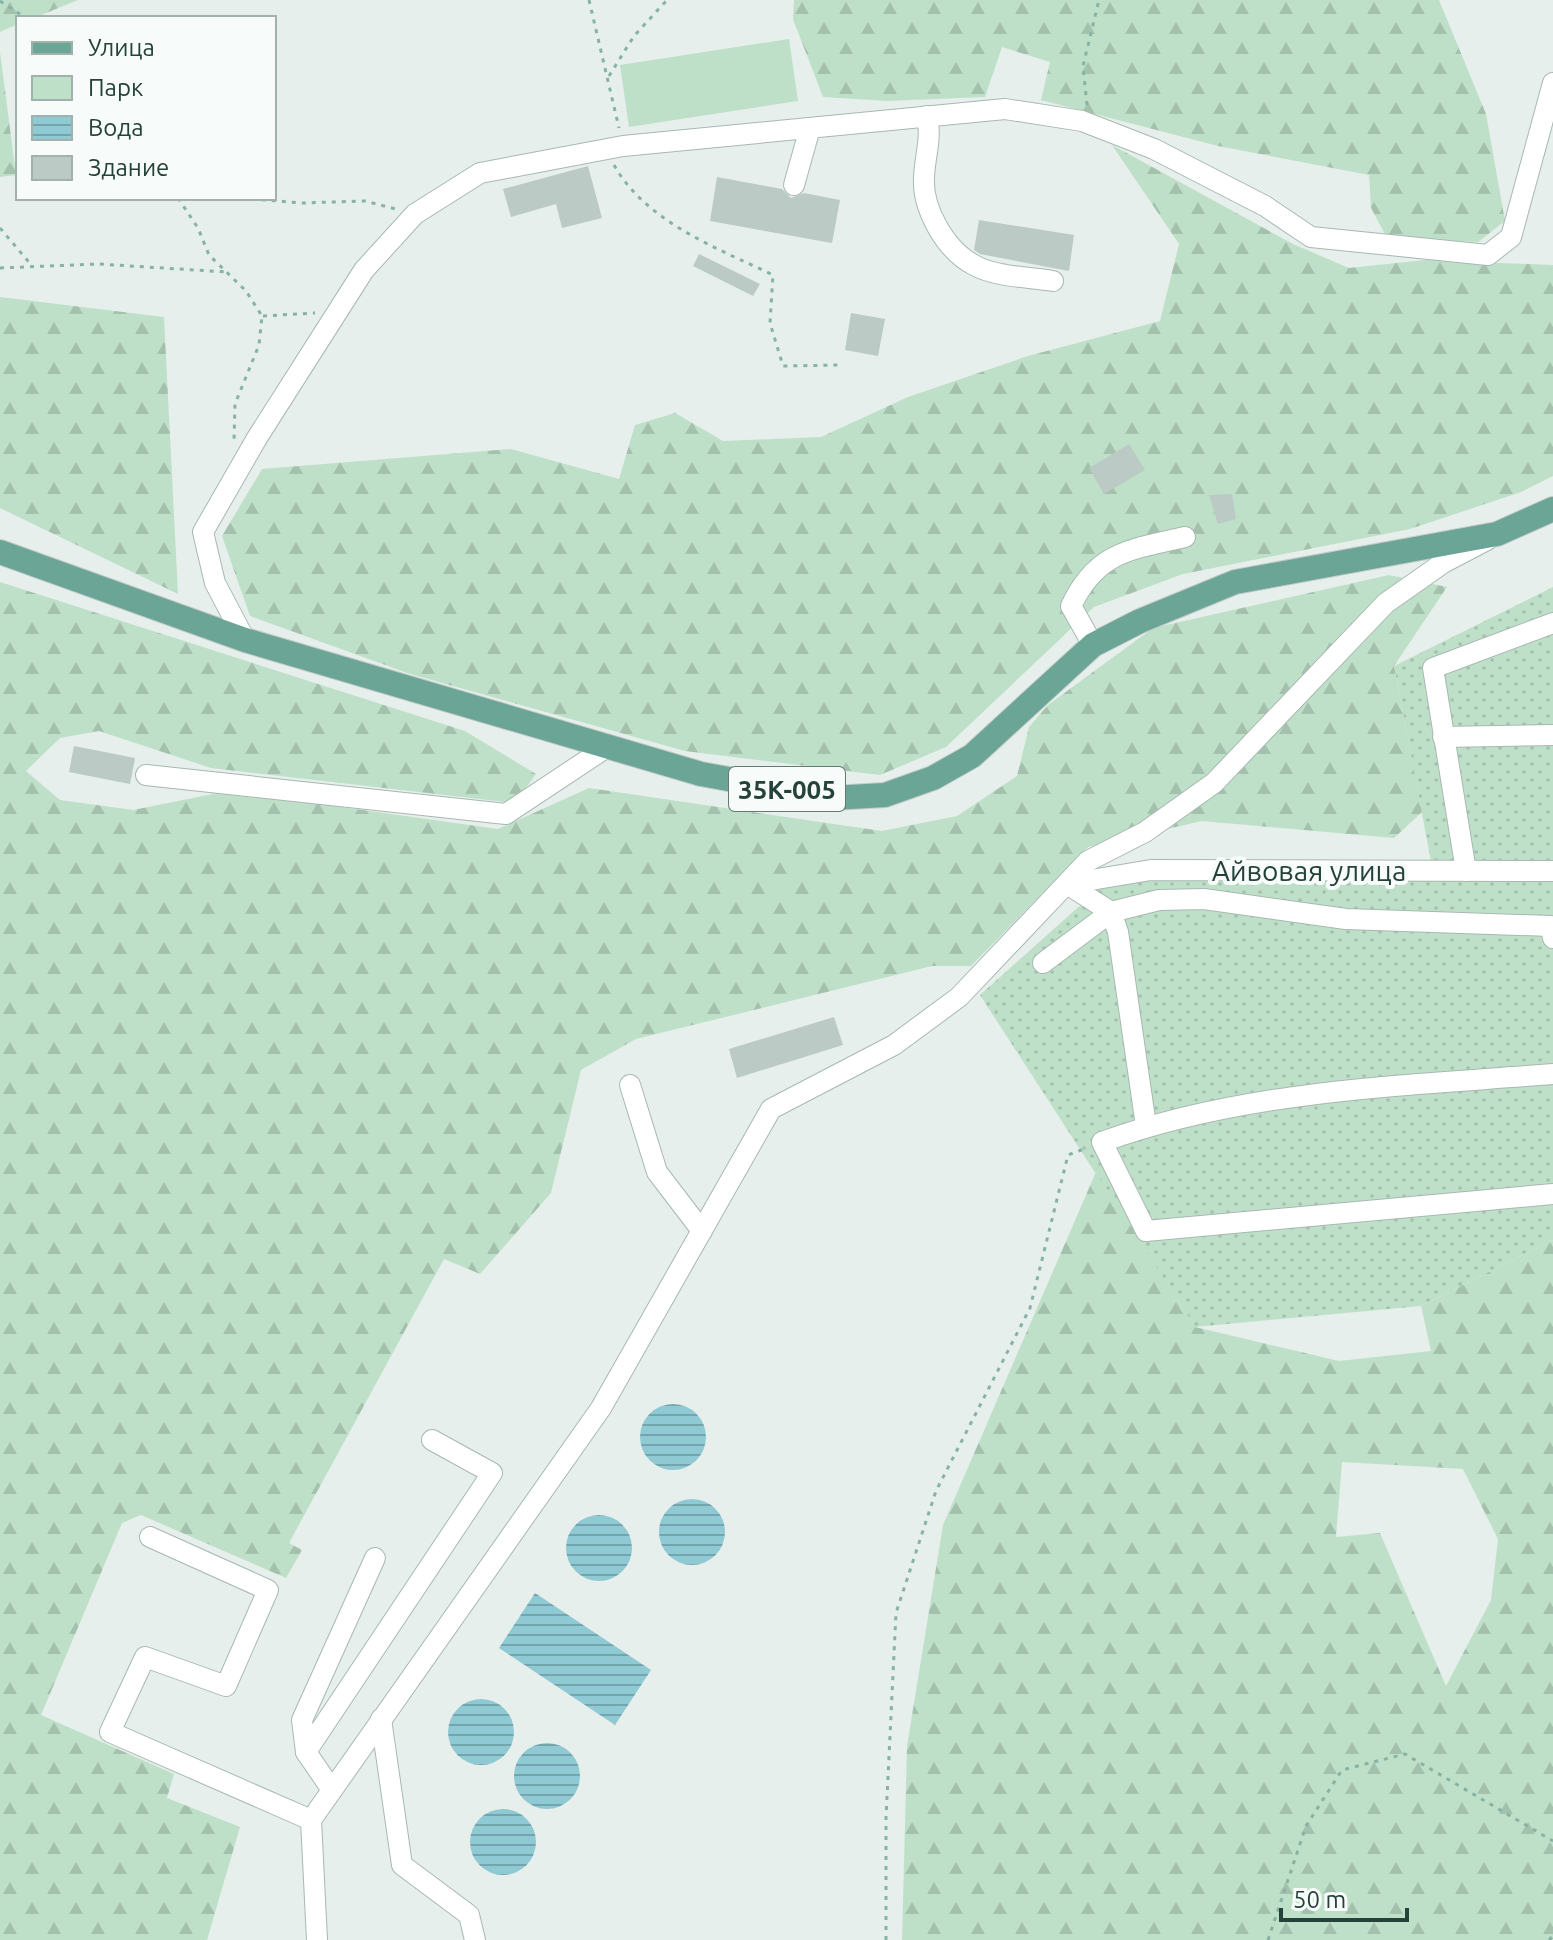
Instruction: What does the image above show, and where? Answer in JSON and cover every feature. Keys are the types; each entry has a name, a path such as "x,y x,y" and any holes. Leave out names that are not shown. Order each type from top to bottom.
{"main road":[{"name":"35К-005","path":"0,552 245,640 701,774 832,798 885,795 933,778 972,756 1093,645 1140,621 1235,582 1497,534 1553,509"}],"street":[{"path":"245,640 215,583 203,532 364,270 415,214 480,173 623,146 1005,109 1082,121 1154,149 1265,206 1311,237 1488,255 1511,237 1553,83"},
{"path":"927,116 931,133 924,179 929,211 956,252 975,267 1053,281"},
{"path":"794,185 810,128"},
{"path":"317,1940 311,1820 601,1408 771,1109 894,1045 959,997 1088,861 1145,832 1214,783 1386,603 1443,563 1497,534"},
{"path":"1093,645 1071,606 1084,579 1122,552 1185,537"},
{"path":"1466,871 1433,668 1553,623"},
{"path":"1443,737 1553,735"},
{"path":"146,775 506,814 607,747"},
{"name":"Айвовая улица","path":"1067,884 1151,870 1553,871"},
{"path":"1067,884 1111,912 1118,932 1146,1126"},
{"path":"1043,963 1111,912 1159,900 1204,899 1346,919 1551,926 1553,938"},
{"path":"1553,1074 1288,1098 1146,1126 1102,1142 1146,1231 1553,1194"},
{"path":"630,1085 657,1172 702,1231"},
{"path":"306,1752 492,1473 432,1440"},
{"path":"150,1537 268,1590 226,1686 145,1657 110,1732 311,1820"},
{"path":"332,1790 306,1752 302,1720 375,1558"},
{"path":"381,1719 402,1865 469,1915 475,1940"}],"path":[{"path":"589,0 623,146 613,166 641,199 688,235 773,275 770,323 783,366 840,365"},
{"path":"607,78 634,36 667,0"},
{"path":"1082,121 1089,101 1083,66 1099,0"},
{"path":"0,1 23,16"},
{"path":"179,200 198,228 209,255 246,291 262,316 259,345 235,404 233,480"},
{"path":"266,200 302,203 365,201 415,214"},
{"path":"0,228 33,267"},
{"path":"0,268 98,264 227,272"},
{"path":"262,316 339,312"},
{"path":"886,1940 886,1818 896,1613 936,1491 1030,1308 1068,1155 1102,1142"},
{"path":"1268,1940 1306,1826 1342,1770 1405,1754 1553,1841"},
{"path":"1549,1940 1553,1936"}],"green space":[{"path":"0,0 78,0 39,16 16,16 16,25 0,32"},
{"path":"794,0 1439,0 1486,114 1505,221 1478,242 1387,238 1371,208 1369,175 1218,146 1041,100 1050,62 1002,47 985,97 887,101 823,97 793,19"},
{"path":"789,39 798,101 629,127 620,65"},
{"path":"0,52 16,175 0,177"},
{"path":"1112,145 1293,244 1349,268 1425,260 1553,265 1553,476 1521,492 1410,529 1183,574 1094,607 946,747 880,775 685,751 410,674 250,616 222,536 262,469 511,449 619,479 635,425 675,413 723,441 821,437 908,397 1028,356 1160,321 1179,244"},
{"path":"0,297 164,317 178,594 0,508"},
{"path":"1389,575 1447,587 1394,666 1422,812 1394,838 1202,821 1088,847 971,966 932,966 636,1039 581,1070 551,1193 480,1274 444,1259 289,1543 302,1550 286,1578 141,1515 122,1523 41,1715 174,1774 167,1798 240,1827 207,1940 0,1940 0,582 465,731 536,774 515,803 211,768 99,731 60,738 26,771 60,800 133,810 228,791 498,829 589,788 882,831 957,816 1017,776 1029,727 1048,705 1153,628"},
{"path":"1553,587 1553,1240 1421,1306 1195,1327 980,995 1112,877 1434,877 1394,666"},
{"path":"1096,1172 1195,1327 1339,1361 1431,1351 1421,1306 1553,1240 1553,1940 902,1940 907,1746 943,1525","holes":["1342,1462 1463,1469 1498,1539 1491,1600 1446,1686 1380,1533 1336,1537"]}],"water":[{"path":"673,1404 686,1407 696,1414 703,1424 706,1437 703,1450 696,1460 686,1467 673,1470 660,1467 650,1460 643,1450 640,1437 643,1424 650,1414 660,1407"},
{"path":"692,1499 705,1502 715,1509 722,1519 725,1532 722,1545 715,1555 705,1562 692,1565 679,1562 669,1555 662,1545 659,1532 662,1519 669,1509 679,1502"},
{"path":"599,1515 612,1518 622,1525 629,1535 632,1548 629,1561 622,1571 612,1578 599,1581 586,1578 576,1571 569,1561 566,1548 569,1535 576,1525 586,1518"},
{"path":"535,1593 651,1670 615,1725 499,1648"},
{"path":"481,1699 494,1702 504,1709 511,1719 514,1732 511,1745 504,1755 494,1762 481,1765 468,1762 458,1755 451,1745 448,1732 451,1719 458,1709 468,1702"},
{"path":"547,1743 560,1746 570,1753 577,1763 580,1776 577,1789 570,1799 560,1806 547,1809 534,1806 524,1799 517,1789 514,1776 517,1763 524,1753 534,1746"},
{"path":"503,1809 516,1812 526,1819 533,1829 536,1842 533,1855 526,1865 516,1872 503,1875 490,1872 480,1865 473,1855 470,1842 473,1829 480,1819 490,1812"}],"building":[{"path":"588,166 602,218 562,228 556,204 511,217 503,189"},
{"path":"717,177 782,189 791,198 804,193 840,200 832,243 710,221"},
{"path":"979,220 1074,235 1069,271 980,254 974,250"},
{"path":"699,254 760,284 753,296 693,266"},
{"path":"851,313 885,319 878,356 845,350"},
{"path":"1129,444 1145,470 1104,494 1089,468"},
{"path":"1232,494 1236,519 1218,524 1209,495"},
{"path":"74,746 135,758 130,784 69,772"},
{"path":"834,1017 843,1045 737,1078 729,1049"}]}
